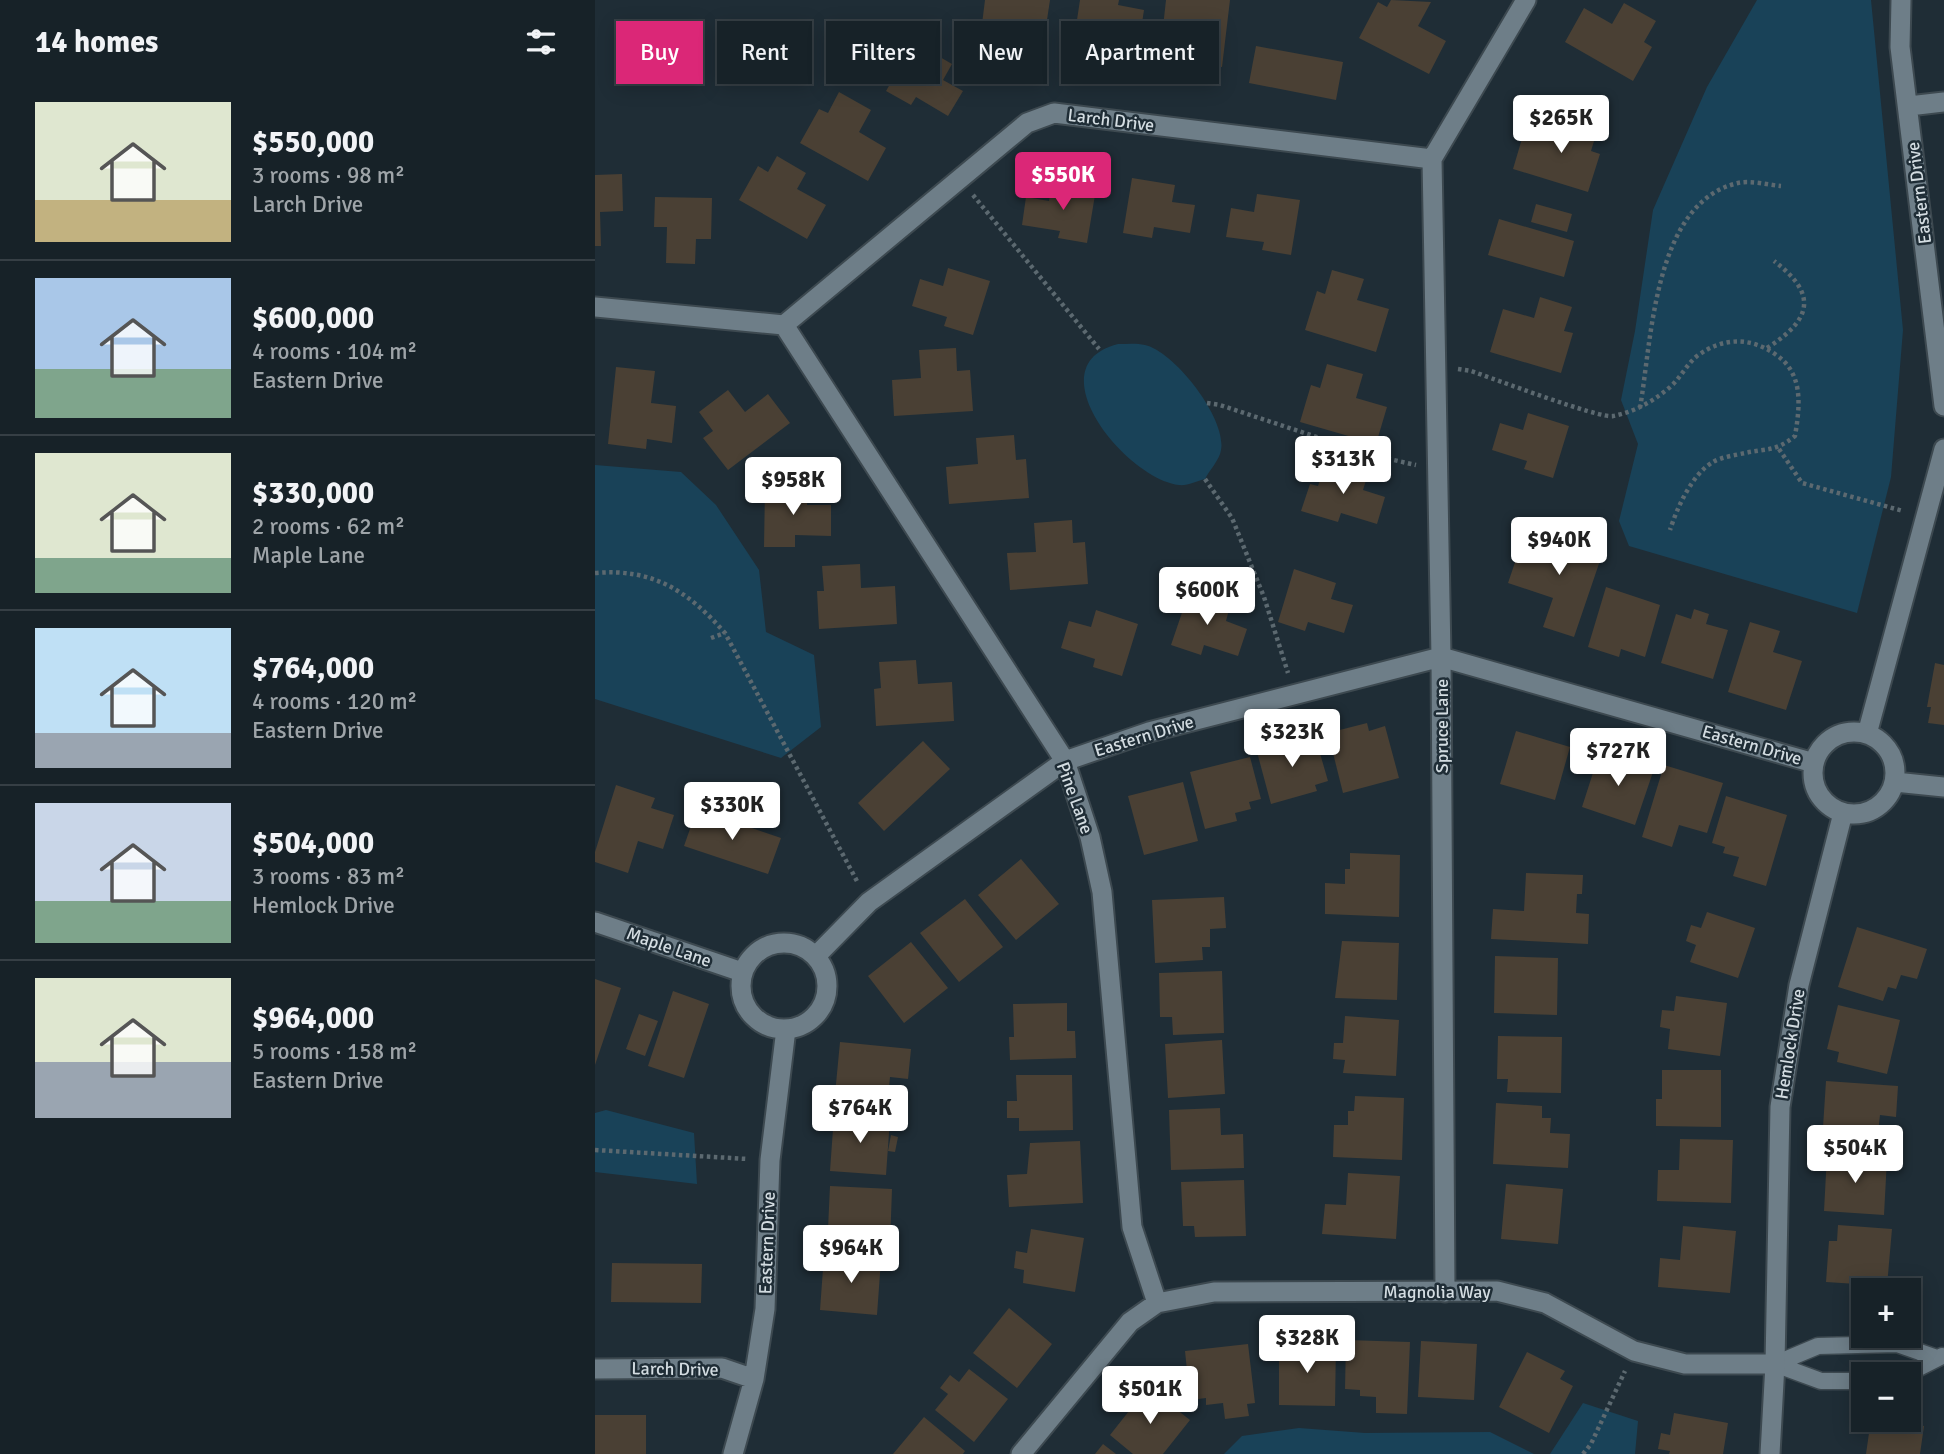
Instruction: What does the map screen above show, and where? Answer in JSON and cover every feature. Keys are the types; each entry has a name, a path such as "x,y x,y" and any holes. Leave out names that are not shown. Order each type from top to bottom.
{"street":[{"path":"1432,159 1526,0"},
{"path":"1901,0 1900,47 1909,106 1944,102"},
{"name":"Eastern Drive","path":"1909,106 1944,406"},
{"name":"Larch Drive","path":"784,325 1027,123 1054,113 1432,159"},
{"name":"Spruce Lane","path":"1432,159 1441,657 1445,1292"},
{"path":"595,307 784,325"},
{"name":"Pine Lane","path":"784,325 1065,761 1090,837 1102,892 1132,1227 1157,1303"},
{"path":"1867,734 1944,449"},
{"name":"Eastern Drive","path":"816,956 869,902 1065,761 1149,733 1441,657 1814,763"},
{"path":"1841,734 1867,734 1887,747 1896,770 1895,782 1881,805 1870,812 1843,813 1822,799 1813,775 1814,763 1829,741 1841,734"},
{"path":"1895,782 1944,787"},
{"name":"Hemlock Drive","path":"1775,1364 1780,1107 1799,985 1843,813"},
{"name":"Maple Lane","path":"595,922 742,972"},
{"path":"781,943 798,945 816,956 823,967 827,984 825,1000 816,1015 802,1025 786,1029 769,1027 749,1011 740,989 742,972 751,957 764,947 781,943"},
{"name":"Eastern Drive","path":"733,1454 754,1379 765,1309 770,1160 786,1029"},
{"name":"Magnolia Way","path":"1021,1454 1130,1322 1157,1303 1214,1292 1497,1291 1545,1303 1634,1351 1685,1364 1775,1364"},
{"path":"1770,1454 1775,1364"},
{"name":"Larch Drive","path":"595,1368 722,1368 754,1379"}],"lane":[{"path":"1775,1364 1818,1346 1897,1344 1941,1357"},
{"path":"1921,1367 1941,1357"},
{"path":"1775,1364 1821,1381 1851,1381"}],"path":[{"path":"959,178 1099,349"},
{"path":"1640,408 1665,259 1686,216 1711,194 1739,182 1781,186"},
{"path":"1767,348 1800,323 1804,300 1795,277 1774,261"},
{"path":"1436,366 1471,371 1609,417 1640,408 1670,387 1697,356 1723,343 1755,341 1780,357 1797,380 1799,409 1795,436 1779,449 1713,462 1695,482 1676,513 1670,530"},
{"path":"1207,403 1371,455 1437,470"},
{"path":"1779,449 1802,483 1926,518"},
{"path":"1205,479 1232,518 1264,597 1296,693"},
{"path":"595,573 620,571 671,584 701,606 725,633 869,902"},
{"path":"711,638 725,633"},
{"path":"595,1150 770,1160"},
{"path":"1583,1454 1591,1444 1634,1351"}],"shaded area":[{"path":"1757,0 1871,0 1903,330 1891,477 1857,613 1629,546 1619,521 1638,444 1621,400 1635,331 1653,210 1707,87"},
{"path":"1118,344 1142,344 1157,350 1184,373 1208,405 1221,437 1221,450 1205,479 1179,485 1157,478 1135,463 1114,443 1097,420 1086,396 1084,374 1094,356"},
{"path":"595,465 681,472 716,505 759,570 766,632 814,655 821,727 781,758 595,699"},
{"path":"606,1110 694,1133 697,1184 595,1172 595,1113"},
{"path":"1583,1403 1638,1421 1635,1454 1550,1454"},
{"path":"1299,1428 1365,1433 1490,1432 1534,1454 1224,1454 1242,1436"}],"building":[{"path":"985,0 1050,0 1047,21 982,21"},
{"path":"1080,0 1119,0 1118,5 1144,10 1142,21 1077,21"},
{"path":"1166,0 1230,0 1222,67 1219,67 1219,21 1164,21"},
{"path":"1391,0 1431,2 1418,26 1446,41 1429,74 1359,38 1378,2 1387,7"},
{"path":"1624,3 1656,21 1644,42 1652,47 1633,81 1565,42 1584,8 1612,24"},
{"path":"1256,46 1343,62 1336,100 1249,83"},
{"path":"940,57 952,64 943,80 963,91 948,116 916,97 911,105 886,91 890,84 940,84"},
{"path":"839,92 871,110 859,132 886,148 868,181 800,143 819,109 828,113"},
{"path":"1562,117 1598,128 1591,151 1600,154 1588,192 1513,169 1524,132 1555,141"},
{"path":"777,156 806,173 797,189 826,205 807,239 739,200 758,166 768,172"},
{"path":"622,174 623,211 600,212 601,246 595,246 595,175"},
{"path":"1132,178 1175,185 1172,202 1195,205 1190,233 1154,227 1152,238 1123,233"},
{"path":"1052,182 1096,189 1087,243 1058,238 1060,231 1022,225 1026,197 1049,201"},
{"path":"1257,194 1300,200 1291,255 1262,250 1264,242 1226,237 1231,208 1254,212"},
{"path":"655,197 712,198 711,239 696,239 695,264 666,263 667,227 654,227"},
{"path":"1536,204 1572,214 1567,232 1531,222"},
{"path":"1499,219 1574,241 1564,277 1488,255"},
{"path":"948,268 990,281 973,335 944,326 947,317 912,306 920,279 943,286"},
{"path":"1332,270 1364,279 1357,300 1389,309 1376,352 1305,330 1317,291 1325,294"},
{"path":"1540,297 1572,307 1564,331 1573,333 1561,373 1490,352 1503,309 1534,318"},
{"path":"956,348 957,371 970,370 973,411 894,416 892,380 921,378 919,350"},
{"path":"1327,364 1363,374 1356,398 1387,407 1376,444 1300,422 1311,385 1320,388"},
{"path":"616,367 655,371 651,403 676,406 672,443 647,439 646,449 608,444"},
{"path":"728,390 745,412 768,394 790,423 728,470 703,438 713,431 699,412"},
{"path":"1528,413 1569,426 1553,478 1524,469 1527,461 1492,450 1500,423 1523,430"},
{"path":"1014,435 1016,460 1026,459 1029,498 949,504 946,467 978,464 976,438"},
{"path":"1326,461 1368,474 1363,490 1385,497 1377,524 1341,513 1338,522 1301,511 1310,484 1318,486"},
{"path":"765,487 808,487 807,505 831,505 831,536 795,535 795,547 764,547"},
{"path":"1072,520 1073,543 1085,542 1088,584 1010,590 1007,553 1036,552 1034,523"},
{"path":"1525,533 1564,546 1568,534 1605,546 1574,637 1543,627 1553,598 1508,583"},
{"path":"860,564 861,588 895,586 897,624 819,629 817,591 824,591 822,566"},
{"path":"1294,569 1336,583 1331,599 1353,605 1344,633 1308,622 1305,631 1278,622"},
{"path":"1606,587 1660,605 1645,657 1621,649 1619,657 1588,647"},
{"path":"1189,592 1230,606 1226,621 1247,629 1238,656 1204,645 1201,655 1171,645"},
{"path":"1694,609 1709,614 1706,624 1728,630 1713,679 1661,663 1676,614 1691,619"},
{"path":"1096,610 1138,624 1122,676 1093,667 1095,659 1061,648 1069,621 1091,627"},
{"path":"1750,622 1780,631 1773,652 1802,661 1786,710 1728,692"},
{"path":"916,660 918,684 952,682 954,721 876,726 874,689 881,688 879,662"},
{"path":"1935,663 1944,665 1944,725 1928,723 1931,707 1927,707"},
{"path":"1367,723 1369,731 1385,726 1399,778 1343,793 1328,733"},
{"path":"1516,731 1570,747 1555,800 1500,784"},
{"path":"1315,736 1328,781 1315,785 1317,791 1271,804 1257,752"},
{"path":"923,741 950,769 884,831 858,803"},
{"path":"1600,751 1654,769 1635,825 1582,807"},
{"path":"1250,757 1261,799 1249,802 1251,809 1235,813 1237,821 1205,829 1190,772"},
{"path":"1664,765 1723,783 1707,833 1679,825 1672,847 1642,837"},
{"path":"1183,782 1198,841 1144,855 1128,796"},
{"path":"616,785 655,798 651,808 674,815 663,849 638,841 628,873 595,862 595,852"},
{"path":"1726,796 1787,815 1766,886 1733,876 1739,857 1723,853 1725,847 1712,843"},
{"path":"697,809 781,838 768,874 684,846"},
{"path":"1350,853 1400,855 1399,917 1325,914 1325,883 1345,884 1345,869 1350,869"},
{"path":"1021,859 1059,904 1016,940 978,895"},
{"path":"1526,873 1583,875 1582,894 1577,894 1576,913 1589,914 1588,944 1491,939 1493,909 1524,911"},
{"path":"1224,897 1226,928 1210,929 1210,947 1202,947 1203,960 1155,963 1152,900"},
{"path":"965,899 1003,947 959,982 920,933"},
{"path":"1707,912 1755,928 1738,978 1690,962 1696,945 1686,941 1691,925 1701,928"},
{"path":"1857,927 1927,949 1917,979 1901,975 1896,989 1888,987 1883,1001 1838,987"},
{"path":"1342,941 1399,943 1397,1000 1335,998"},
{"path":"911,942 948,988 904,1023 868,976"},
{"path":"1495,956 1558,958 1557,1015 1494,1013"},
{"path":"1222,971 1224,1033 1173,1035 1172,1017 1160,1017 1159,973"},
{"path":"595,979 621,988 595,1065"},
{"path":"673,991 709,1004 684,1078 648,1066"},
{"path":"1676,996 1727,1003 1720,1056 1668,1049 1670,1029 1660,1027 1662,1010 1674,1011"},
{"path":"1067,1003 1067,1031 1075,1031 1076,1058 1010,1060 1009,1037 1014,1037 1013,1004"},
{"path":"1838,1005 1900,1020 1887,1074 1837,1062 1839,1052 1827,1049"},
{"path":"639,1014 658,1021 645,1056 626,1049"},
{"path":"1345,1016 1399,1020 1396,1076 1343,1073 1345,1060 1333,1059 1334,1043 1343,1043"},
{"path":"1498,1036 1562,1037 1561,1093 1507,1092 1508,1079 1497,1079"},
{"path":"1222,1040 1225,1094 1168,1098 1165,1044"},
{"path":"840,1042 911,1049 908,1079 890,1077 887,1110 834,1105"},
{"path":"1662,1070 1721,1070 1721,1127 1656,1126 1656,1099 1662,1099"},
{"path":"1016,1075 1072,1075 1073,1130 1019,1131 1019,1118 1007,1118 1007,1101 1017,1101"},
{"path":"1826,1081 1898,1086 1896,1117 1880,1115 1878,1133 1871,1133 1870,1146 1822,1143"},
{"path":"1355,1096 1404,1098 1402,1160 1333,1157 1334,1125 1348,1125 1348,1111 1354,1111"},
{"path":"1496,1103 1542,1106 1542,1118 1551,1118 1550,1133 1570,1134 1568,1168 1493,1164"},
{"path":"1220,1108 1221,1135 1243,1134 1244,1168 1171,1170 1169,1110"},
{"path":"834,1115 890,1119 886,1175 830,1171"},
{"path":"891,1135 898,1137 895,1152 888,1151"},
{"path":"1680,1139 1733,1140 1731,1203 1657,1201 1658,1170 1679,1170"},
{"path":"1080,1141 1083,1203 1009,1207 1007,1175 1027,1174 1030,1143"},
{"path":"1827,1155 1887,1159 1884,1215 1824,1211"},
{"path":"1348,1173 1400,1176 1396,1239 1322,1234 1325,1204 1346,1205"},
{"path":"1244,1180 1246,1236 1195,1237 1194,1226 1183,1226 1181,1182"},
{"path":"1506,1184 1563,1189 1558,1244 1501,1239"},
{"path":"830,1186 892,1189 890,1244 838,1242 839,1230 828,1229"},
{"path":"1838,1225 1892,1229 1888,1278 1851,1278 1851,1284 1826,1282 1829,1241 1837,1241"},
{"path":"1683,1226 1736,1231 1730,1293 1658,1287 1660,1258 1680,1260"},
{"path":"1031,1229 1084,1238 1075,1292 1023,1283 1024,1270 1014,1268 1016,1251 1027,1253"},
{"path":"824,1255 881,1260 877,1315 820,1310"},
{"path":"612,1263 702,1264 701,1303 611,1302"},
{"path":"1009,1308 1052,1344 1017,1388 973,1353"},
{"path":"1346,1340 1410,1342 1407,1414 1376,1413 1376,1397 1360,1396 1360,1390 1345,1389"},
{"path":"1421,1341 1477,1344 1474,1400 1418,1397"},
{"path":"1248,1344 1255,1403 1247,1404 1249,1416 1225,1419 1223,1403 1206,1405 1206,1398 1190,1400 1185,1351"},
{"path":"1279,1344 1336,1344 1335,1406 1279,1405"},
{"path":"1527,1352 1565,1371 1560,1379 1573,1386 1549,1433 1499,1407"},
{"path":"969,1369 1008,1399 974,1442 935,1410 948,1394 940,1388 950,1375 959,1382"},
{"path":"1148,1387 1190,1420 1163,1454 1133,1454 1110,1435"},
{"path":"1674,1413 1728,1423 1723,1454 1669,1454 1670,1451 1658,1449 1661,1433 1670,1435"},
{"path":"595,1415 646,1415 646,1454 595,1454"},
{"path":"924,1417 965,1451 963,1454 893,1454"},
{"path":"1921,1426 1924,1426 1920,1454 1866,1454 1869,1432 1921,1432"},
{"path":"1103,1444 1116,1454 1095,1454"}]}
